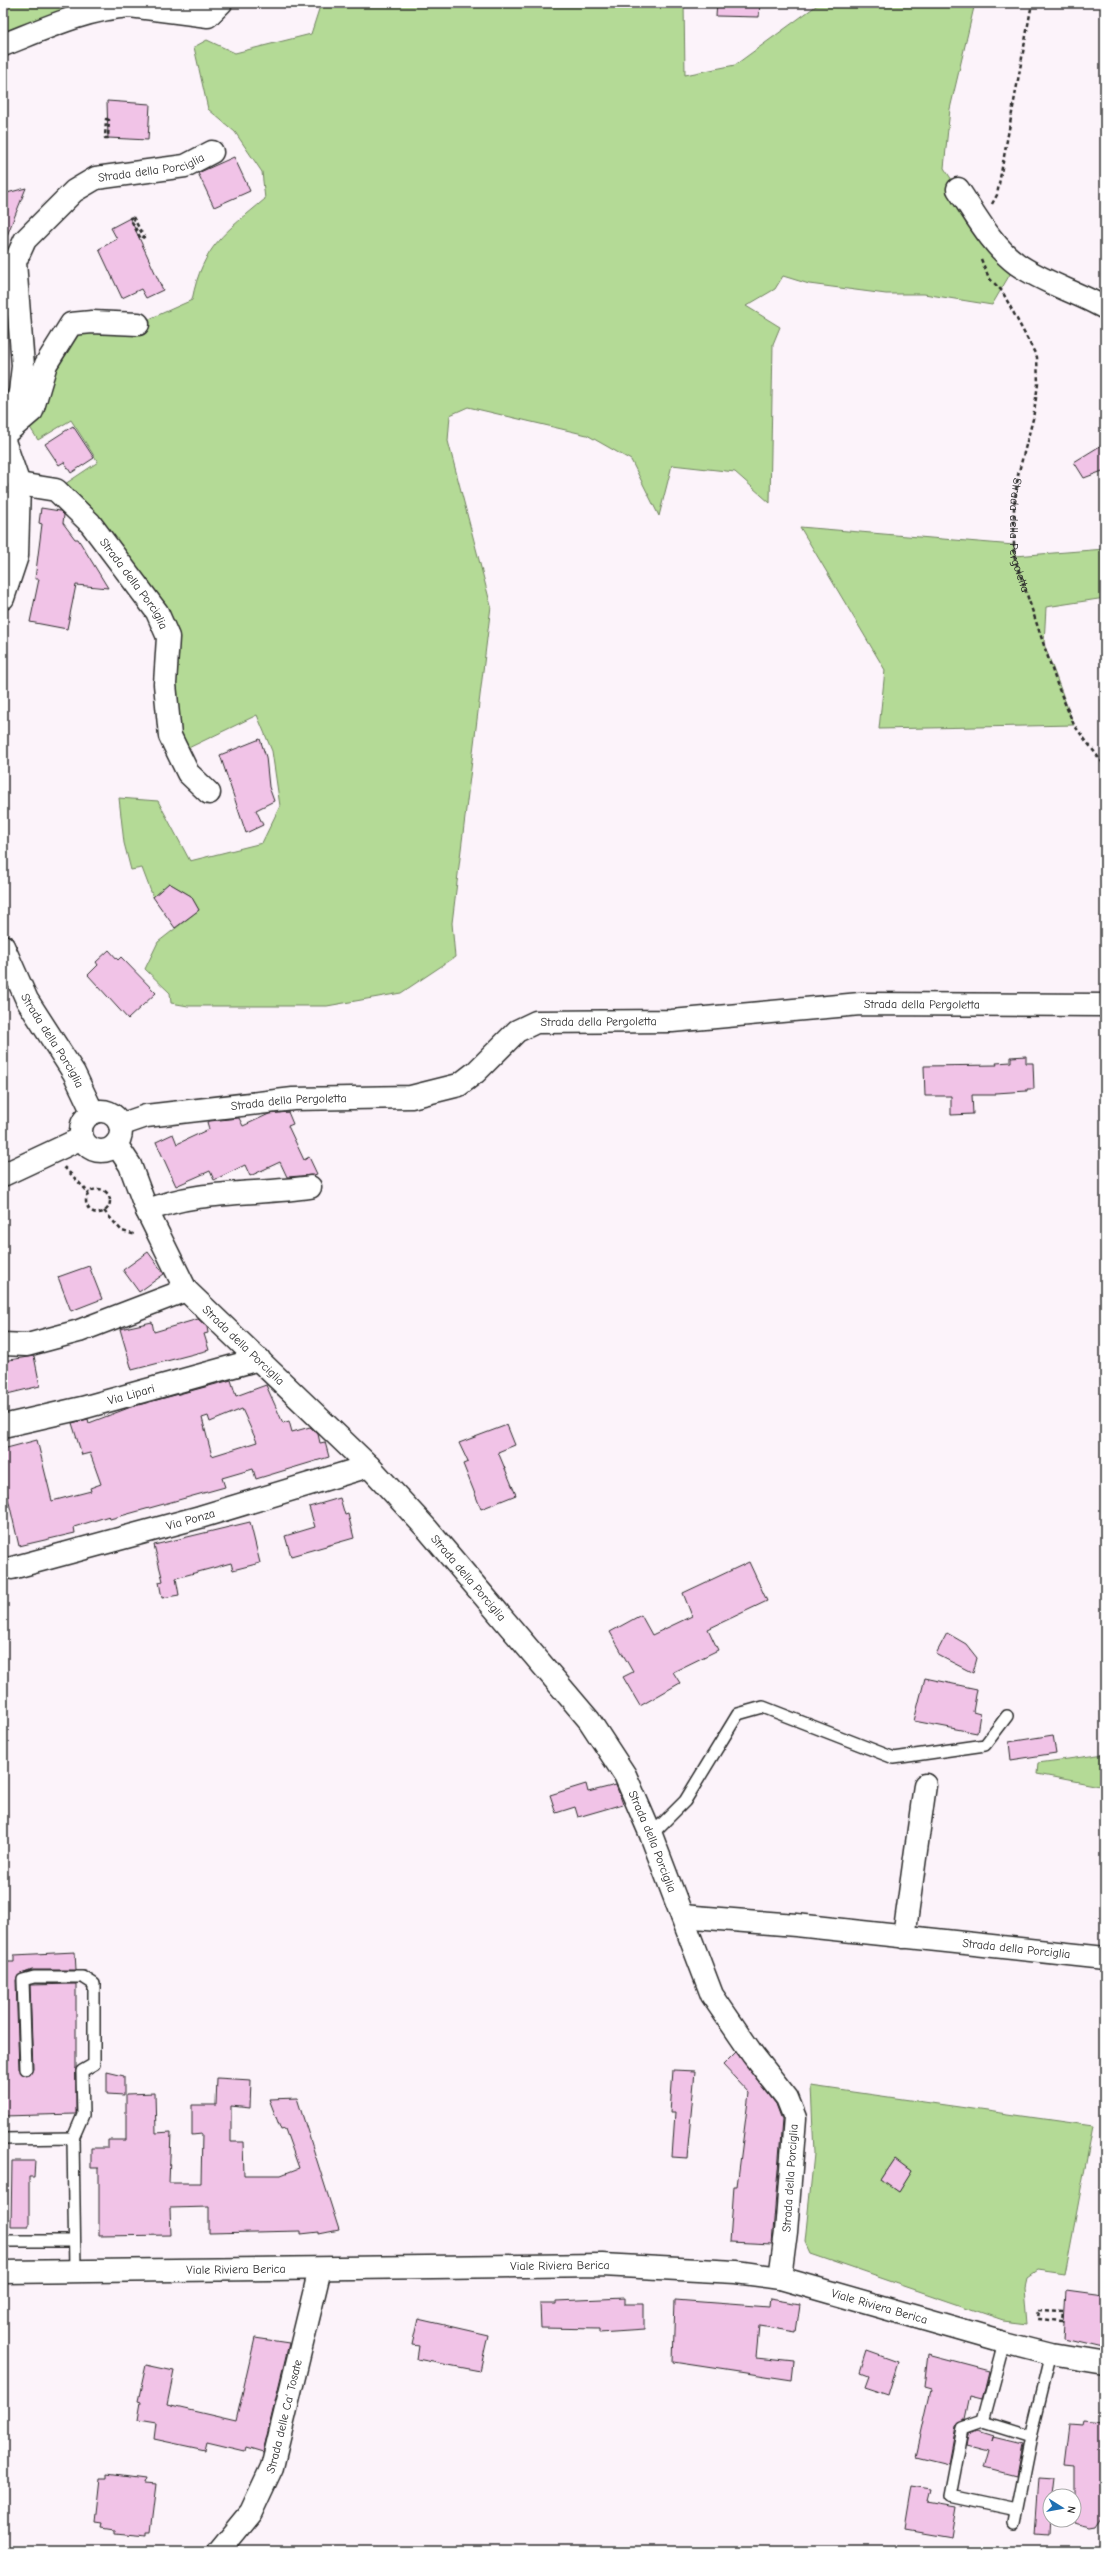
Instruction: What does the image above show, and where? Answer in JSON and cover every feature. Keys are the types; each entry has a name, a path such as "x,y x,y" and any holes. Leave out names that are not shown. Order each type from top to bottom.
{"street":[{"path":"3,45 86,14 120,6 208,16 222,3"},
{"name":"Strada della Porciglia","path":"3,436 20,392 23,366 15,262 24,240 74,191 96,178 185,166 212,152"},
{"path":"958,189 992,238 1016,264 1054,285 1105,308"},
{"path":"3,598 17,556 19,484 3,436 32,411 46,364 71,324 92,322 138,324"},
{"name":"Strada della Porciglia","path":"19,484 56,490 90,522 157,612 168,637 165,684 170,736 188,773 210,793"},
{"name":"Strada della Porciglia","path":"3,946 27,1000 74,1073 93,1113"},
{"name":"Strada della Pergoletta","path":"118,1134 146,1116 293,1099 411,1097 459,1085 476,1072 517,1031 536,1022 672,1021 860,1004 1105,1005"},
{"path":"93,1113 110,1113 118,1134 108,1150 97,1151 89,1147 82,1138 82,1124 87,1116 93,1113"},
{"name":"Strada della Porciglia","path":"118,1134 152,1220 186,1290 259,1358 369,1466 428,1530 589,1720 625,1775 652,1835 712,1995 753,2055 788,2098 795,2118 786,2232 780,2278"},
{"path":"3,1175 82,1138"},
{"path":"152,1220 161,1204 219,1195 310,1187"},
{"path":"3,1344 27,1345 79,1331 186,1290"},
{"name":"Via Lipari","path":"3,1426 97,1404 259,1358"},
{"name":"Via Ponza","path":"12,1568 200,1517 369,1466"},
{"path":"904,1937 925,1786"},
{"name":"Strada della Porciglia","path":"682,1916 796,1925 1105,1958"},
{"name":"Viale Riviera Berica","path":"3,2272 602,2265 712,2270 780,2278 1004,2342 1051,2354 1105,2364"},
{"name":"Strada delle Ca' Tosate","path":"219,2551 251,2512 272,2467 320,2269"}],"lane":[{"path":"652,1835 685,1801 738,1714 763,1707 894,1758 985,1745 1007,1716"},
{"path":"26,2069 23,1980 34,1976 83,1977 94,1984 94,2064 82,2071 83,2115 73,2138 75,2270"},
{"path":"3,2139 73,2138"},
{"path":"3,2240 74,2241"},
{"path":"983,2422 1004,2342"},
{"path":"1014,2522 1031,2436 1051,2354"},
{"path":"1016,2510 950,2496 963,2428 983,2422 1031,2436"}],"path":[{"path":"990,210 997,195 1032,3"},
{"path":"106,120 109,120 108,138 105,138 106,120"},
{"path":"133,217 144,237 141,239 130,218 133,217"},
{"name":"Strada della Pergoletta","path":"980,258 989,278 1002,292 1037,356 1038,384 1034,419 1018,475 1014,506 1014,556 1058,687 1074,725 1105,766"},
{"path":"55,1150 68,1173 89,1192"},
{"path":"97,1188 108,1193 110,1204 104,1211 94,1212 87,1206 86,1199 89,1192 97,1188"},
{"path":"104,1211 122,1231 129,1233 140,1235 152,1220"},
{"path":"1039,2310 1064,2311 1063,2321 1038,2318 1039,2310"}],"green space":[{"path":"3,3 221,3 221,6 130,6 3,45"},
{"path":"321,3 684,3 685,75 735,65 820,3 975,3 950,109 944,168 958,189 966,224 992,238 1016,264 992,305 924,294 886,294 809,284 783,276 775,289 746,306 780,327 773,344 770,503 735,472 672,465 659,516 631,460 587,435 468,407 450,415 448,441 491,606 452,923 455,957 401,993 327,1006 188,1006 171,1003 170,993 145,969 158,942 199,910 191,896 169,883 153,897 142,868 131,870 124,843 119,798 158,801 190,861 262,843 280,806 272,751 257,715 178,753 168,637 56,490 98,462 71,420 38,440 24,418 71,324 138,324 192,300 202,266 209,253 227,231 265,199 262,172 235,132 208,109 194,47 207,40 235,53 311,34"},
{"path":"800,527 1014,545 1015,556 1105,549 1105,598 1046,607 1044,644 1074,725 879,729 885,670"},
{"path":"1105,1754 1105,1787 1037,1774 1038,1763"},
{"path":"811,2086 1093,2126 1065,2274 1037,2270 1027,2277 1025,2286 1028,2323 1003,2320 811,2254 805,2241 814,2154","holes":["895,2159 911,2171 898,2192 881,2180"]}],"building":[{"path":"717,3 760,3 759,17 716,16"},
{"path":"107,101 150,104 148,140 108,138"},
{"path":"234,157 250,191 214,207 198,173"},
{"path":"26,188 4,243 3,243 3,194"},
{"path":"130,218 163,290 146,298 141,289 122,298 99,249 117,239 111,228"},
{"path":"73,426 94,458 71,473 64,462 59,465 45,444"},
{"path":"1105,443 1105,470 1084,478 1074,462"},
{"path":"41,508 60,511 64,515 63,523 75,539 78,539 108,588 76,585 67,629 30,622 39,579 35,579 42,524 39,523"},
{"path":"260,739 266,757 269,787 274,801 256,810 263,825 246,833 220,755"},
{"path":"169,883 191,896 199,910 175,928 153,897"},
{"path":"109,950 118,960 121,957 156,993 128,1019 88,975 98,965 96,962"},
{"path":"1026,1056 1026,1063 1033,1063 1034,1089 1027,1089 1027,1091 996,1093 996,1095 972,1095 973,1114 951,1115 951,1096 925,1096 924,1066 997,1065 996,1063 1011,1062 1011,1057"},
{"path":"288,1112 293,1124 288,1126 304,1160 309,1157 317,1174 287,1177 280,1162 250,1176 245,1165 214,1180 210,1171 176,1186 156,1142 173,1134 177,1144 209,1129 207,1122 210,1121 239,1118 243,1126 269,1114"},
{"path":"148,1252 164,1274 139,1292 123,1270"},
{"path":"89,1266 102,1299 71,1311 58,1277"},
{"path":"198,1319 207,1327 208,1333 204,1334 209,1350 132,1370 120,1329 152,1322 154,1332"},
{"path":"34,1356 40,1386 3,1395 3,1361"},
{"path":"231,1380 236,1396 266,1385 283,1423 289,1421 292,1432 310,1427 318,1434 320,1443 325,1442 329,1457 256,1479 253,1469 222,1478 225,1487 110,1519 109,1516 74,1527 75,1533 19,1546 5,1485 3,1485 3,1449 37,1440 52,1501 91,1491 90,1488 101,1484 90,1453 82,1455 72,1423 88,1419 89,1423 131,1407","holes":["242,1409 257,1442 212,1456 202,1418 208,1416 210,1422"]},
{"path":"507,1425 515,1445 498,1452 516,1495 481,1509 463,1464 468,1462 459,1443"},
{"path":"340,1498 345,1515 348,1514 354,1538 291,1556 285,1536 315,1527 309,1507"},
{"path":"250,1522 260,1563 233,1570 231,1563 176,1578 179,1595 162,1598 159,1582 163,1581 154,1545"},
{"path":"749,1562 767,1601 708,1629 718,1650 673,1672 680,1683 640,1706 623,1677 633,1672 610,1632 641,1615 652,1635 692,1616 683,1593"},
{"path":"947,1633 966,1644 977,1658 973,1673 936,1654"},
{"path":"925,1678 977,1689 973,1712 980,1714 977,1733 914,1721"},
{"path":"1053,1735 1056,1753 1011,1760 1009,1742"},
{"path":"586,1784 588,1792 616,1785 623,1804 578,1817 575,1807 556,1813 550,1795"},
{"path":"75,1952 76,1970 32,1970 19,1975 16,1980 19,2069 26,2076 30,2075 33,2069 30,1985 76,1984 76,2114 3,2116 6,1962 14,1962 14,1955"},
{"path":"736,2052 776,2104 782,2120 772,2244 730,2242 734,2186 737,2186 749,2093 723,2065"},
{"path":"673,2070 695,2071 687,2158 672,2157 675,2113 670,2113"},
{"path":"107,2072 124,2076 124,2095 107,2094"},
{"path":"217,2078 251,2080 250,2108 231,2106 231,2142 243,2142 244,2175 281,2175 299,2168 285,2129 281,2130 269,2099 297,2098 339,2230 319,2234 319,2232 301,2234 301,2231 209,2233 209,2207 170,2208 171,2235 99,2236 99,2168 91,2168 91,2148 108,2148 108,2140 126,2140 126,2094 155,2093 156,2133 171,2132 169,2183 201,2183 202,2134 192,2135 192,2105 216,2105"},
{"path":"895,2159 911,2171 898,2192 881,2180"},
{"path":"12,2161 35,2161 34,2177 29,2177 29,2226 11,2226"},
{"path":"1066,2292 1103,2297 1101,2329 1105,2330 1105,2348 1063,2338"},
{"path":"625,2298 625,2304 644,2304 644,2330 599,2333 599,2329 541,2328 540,2304 556,2304 556,2301"},
{"path":"770,2299 800,2304 796,2332 759,2326 756,2358 794,2362 792,2380 673,2362 675,2300 769,2307"},
{"path":"418,2319 488,2335 480,2371 417,2359 419,2346 412,2345"},
{"path":"255,2338 289,2343 263,2452 246,2447 245,2451 207,2442 205,2450 154,2439 156,2423 138,2420 141,2402 138,2401 146,2365 174,2371 167,2405 236,2421"},
{"path":"867,2351 898,2362 888,2395 864,2387 868,2376 860,2373"},
{"path":"928,2354 989,2370 982,2399 970,2396 965,2420 956,2426 949,2464 916,2456 931,2390 924,2388"},
{"path":"1084,2421 1105,2423 1105,2515 1097,2527 1091,2528 1082,2526 1082,2488 1074,2488 1074,2466 1064,2465 1069,2424 1083,2425"},
{"path":"978,2430 994,2435 993,2437 1022,2444 1016,2476 985,2468 990,2450 967,2444 969,2433"},
{"path":"107,2474 145,2479 144,2483 157,2484 151,2533 147,2533 147,2536 114,2533 114,2530 101,2528 102,2524 95,2523 100,2478 107,2478"},
{"path":"1039,2478 1054,2479 1053,2488 1042,2488 1042,2528 1048,2528 1048,2536 1035,2535"},
{"path":"911,2487 930,2490 927,2502 956,2507 951,2537 904,2529"}]}
